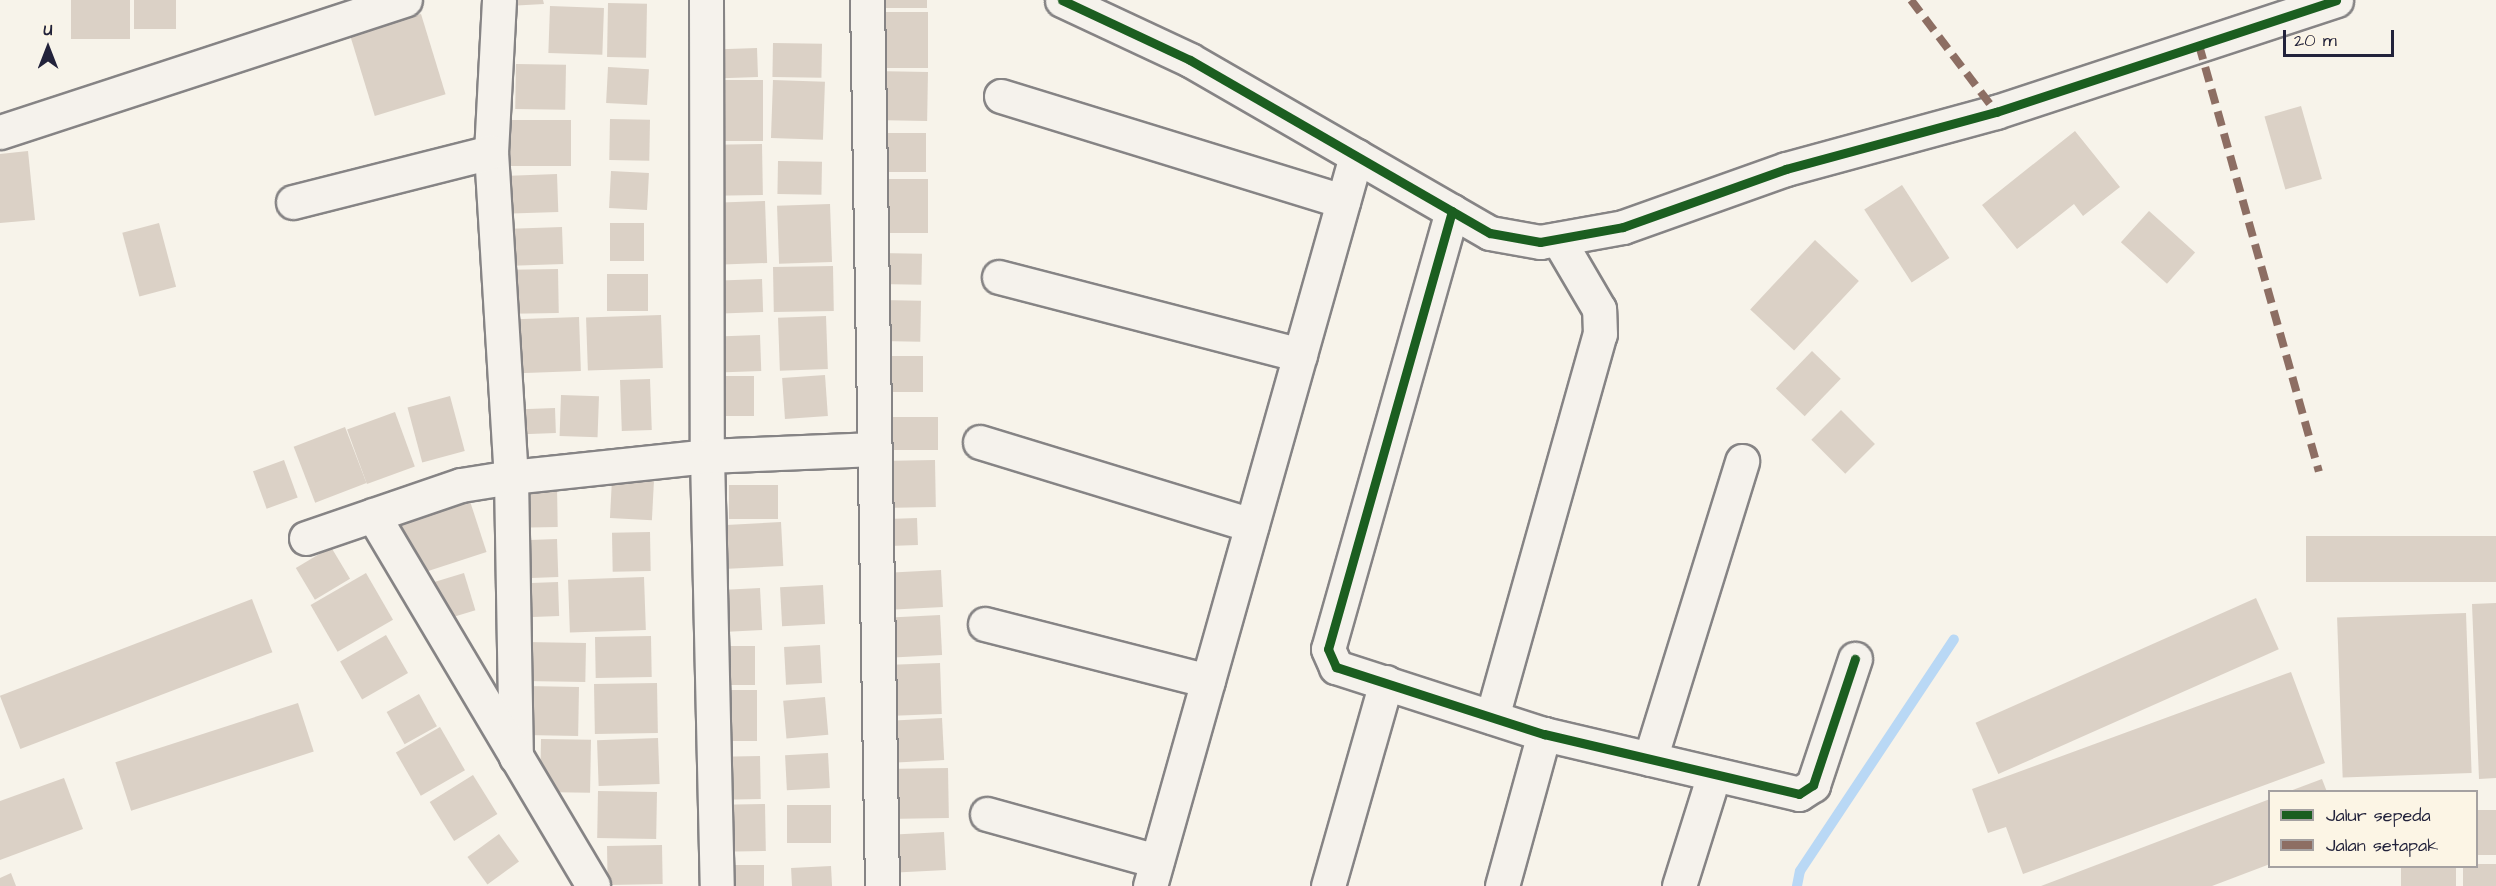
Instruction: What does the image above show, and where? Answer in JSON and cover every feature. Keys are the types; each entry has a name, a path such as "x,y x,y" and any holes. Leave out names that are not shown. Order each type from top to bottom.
{"street":[{"path":"0,132 405,0"},
{"path":"499,0 491,152 511,477 516,757"},
{"path":"706,0 707,456 717,886"},
{"path":"867,0 882,886"},
{"path":"1062,0 1190,60 1490,233 1558,239 1623,227 1786,169 1996,112 2336,0"},
{"path":"1001,96 1343,201"},
{"path":"293,202 491,152"},
{"path":"987,814 1153,874 1356,156"},
{"path":"1452,211 1328,649 1336,667 1544,734 1799,794 1814,785 1856,658"},
{"path":"1492,717 1600,334 1599,309 1558,239"},
{"path":"999,277 1300,355"},
{"path":"980,442 1252,525"},
{"path":"306,538 461,485 511,477 707,456 875,449"},
{"path":"1650,759 1742,461"},
{"path":"372,515 593,886"},
{"path":"985,624 1208,681"},
{"path":"1328,886 1386,682"},
{"path":"1502,886 1544,734"},
{"path":"1679,886 1714,774"}],"building":[{"path":"71,0 130,0 130,39 71,39"},
{"path":"134,0 176,0 176,29 134,29"},
{"path":"507,0 543,0 544,4 507,6"},
{"path":"874,0 927,0 927,8 874,8"},
{"path":"608,3 647,4 646,58 607,57"},
{"path":"550,6 604,8 602,55 548,53"},
{"path":"874,12 928,12 928,68 874,68"},
{"path":"421,14 446,94 375,116 350,36"},
{"path":"773,43 822,44 821,78 772,77"},
{"path":"757,48 758,77 715,78 714,50"},
{"path":"516,64 566,65 565,110 515,109"},
{"path":"608,67 649,69 647,105 606,103"},
{"path":"873,71 928,72 927,121 872,120"},
{"path":"712,80 763,80 763,141 712,141"},
{"path":"773,80 825,82 823,140 771,138"},
{"path":"2301,106 2322,179 2285,190 2264,116"},
{"path":"610,119 650,120 649,161 609,160"},
{"path":"507,120 571,120 571,166 507,166"},
{"path":"2075,131 2120,187 2083,216 2074,204 2017,249 1982,205"},
{"path":"876,133 926,133 926,172 876,172"},
{"path":"762,144 763,195 714,196 713,145"},
{"path":"28,151 35,220 0,223 0,154"},
{"path":"778,161 822,162 821,195 777,194"},
{"path":"611,171 649,173 647,210 609,208"},
{"path":"557,174 558,212 511,214 510,176"},
{"path":"879,179 928,179 928,233 879,233"},
{"path":"1902,185 1949,258 1912,282 1864,210"},
{"path":"765,201 767,263 716,265 714,203"},
{"path":"830,204 832,262 779,264 777,206"},
{"path":"2149,211 2195,252 2167,284 2121,242"},
{"path":"159,223 176,287 139,297 122,233"},
{"path":"610,223 644,223 644,261 610,261"},
{"path":"562,227 563,264 512,266 511,229"},
{"path":"1815,240 1859,281 1794,350 1750,309"},
{"path":"879,253 922,254 921,285 878,284"},
{"path":"833,266 834,311 774,312 773,267"},
{"path":"558,269 559,313 512,314 511,270"},
{"path":"607,274 648,274 648,311 607,311"},
{"path":"762,279 763,312 715,314 714,281"},
{"path":"881,300 921,301 920,342 880,341"},
{"path":"661,315 663,368 588,371 586,318"},
{"path":"826,316 828,369 780,371 778,318"},
{"path":"579,317 581,371 511,373 509,319"},
{"path":"760,335 761,371 711,373 710,337"},
{"path":"1812,351 1841,379 1805,416 1776,388"},
{"path":"880,356 923,356 923,392 880,392"},
{"path":"825,375 828,416 785,419 782,378"},
{"path":"713,376 754,376 754,416 713,416"},
{"path":"650,379 652,430 622,431 620,380"},
{"path":"561,395 599,396 598,437 560,436"},
{"path":"450,396 465,451 422,462 407,407"},
{"path":"555,408 556,433 523,434 522,409"},
{"path":"1841,410 1875,444 1845,474 1811,440"},
{"path":"395,412 415,467 367,484 347,429"},
{"path":"881,417 938,417 938,450 881,450"},
{"path":"345,427 367,483 315,503 294,447"},
{"path":"284,460 298,498 267,509 253,471"},
{"path":"935,460 936,507 881,508 880,461"},
{"path":"612,479 654,481 652,520 610,518"},
{"path":"729,485 778,485 778,519 729,519"},
{"path":"557,486 558,527 516,528 515,487"},
{"path":"468,495 487,552 415,575 397,518"},
{"path":"917,518 918,545 881,546 880,519"},
{"path":"781,522 783,566 728,569 726,525"},
{"path":"650,532 651,571 613,572 612,533"},
{"path":"2306,536 2496,536 2496,582 2306,582"},
{"path":"557,539 558,577 517,578 516,540"},
{"path":"331,547 350,579 315,600 296,568"},
{"path":"941,570 943,607 885,610 883,573"},
{"path":"366,573 393,620 338,652 311,605"},
{"path":"464,573 475,610 440,621 429,584"},
{"path":"644,577 646,630 570,633 568,580"},
{"path":"558,582 559,616 519,617 518,583"},
{"path":"823,585 825,624 782,626 780,587"},
{"path":"760,588 762,630 718,632 716,590"},
{"path":"2256,598 2279,649 1998,774 1976,723"},
{"path":"252,599 272,652 20,749 0,696"},
{"path":"2496,603 2496,778 2479,779 2472,604"},
{"path":"2466,613 2472,773 2343,777 2337,618"},
{"path":"940,615 942,655 883,658 881,618"},
{"path":"386,635 408,673 362,700 340,662"},
{"path":"651,636 652,677 596,678 595,637"},
{"path":"525,642 586,643 585,682 524,681"},
{"path":"820,645 822,683 786,685 784,647"},
{"path":"717,646 755,646 755,685 717,685"},
{"path":"940,663 942,714 887,716 885,665"},
{"path":"2291,672 2325,763 2023,874 2006,827 1988,833 1972,789"},
{"path":"657,683 658,733 595,734 594,684"},
{"path":"526,686 579,687 578,736 525,735"},
{"path":"720,690 757,690 757,741 720,741"},
{"path":"419,694 437,726 405,744 387,712"},
{"path":"825,697 828,735 786,739 783,701"},
{"path":"298,703 314,752 131,811 115,762"},
{"path":"942,718 944,760 887,763 885,721"},
{"path":"440,727 465,770 421,796 396,752"},
{"path":"658,738 660,784 599,786 597,740"},
{"path":"541,739 591,740 590,793 540,792"},
{"path":"828,753 830,788 787,790 785,755"},
{"path":"760,756 761,799 722,800 721,757"},
{"path":"948,768 949,818 885,819 884,769"},
{"path":"473,775 497,814 454,841 430,802"},
{"path":"64,778 83,829 0,860 0,801"},
{"path":"2322,779 2326,790 2293,790"},
{"path":"598,791 657,792 656,839 597,838"},
{"path":"2268,800 2268,865 2212,886 2041,886"},
{"path":"765,804 766,851 722,852 721,805"},
{"path":"787,805 831,805 831,843 787,843"},
{"path":"2478,810 2496,810 2496,855 2478,855"},
{"path":"944,832 946,870 887,873 885,835"},
{"path":"499,834 519,862 487,884 467,857"},
{"path":"662,845 663,884 608,885 607,846"},
{"path":"2478,864 2496,864 2496,886 2463,886 2463,868 2478,868"},
{"path":"722,865 764,865 764,886 722,886"},
{"path":"831,866 832,886 792,886 791,868"},
{"path":"2401,868 2456,868 2456,886 2401,886"},
{"path":"11,873 16,886 0,886 0,878"}],"waterway":[{"path":"1797,886 1800,871 1954,639"}],"marked path":[{"path":"1911,0 1996,112"},
{"path":"2199,45 2319,471"}],"cycle path":[{"path":"1062,0 1190,60 1490,233 1540,242 1623,227 1786,169 1996,112 2336,0"},
{"path":"1452,211 1328,649 1336,667 1544,734 1799,794 1813,785 1855,659"}]}
